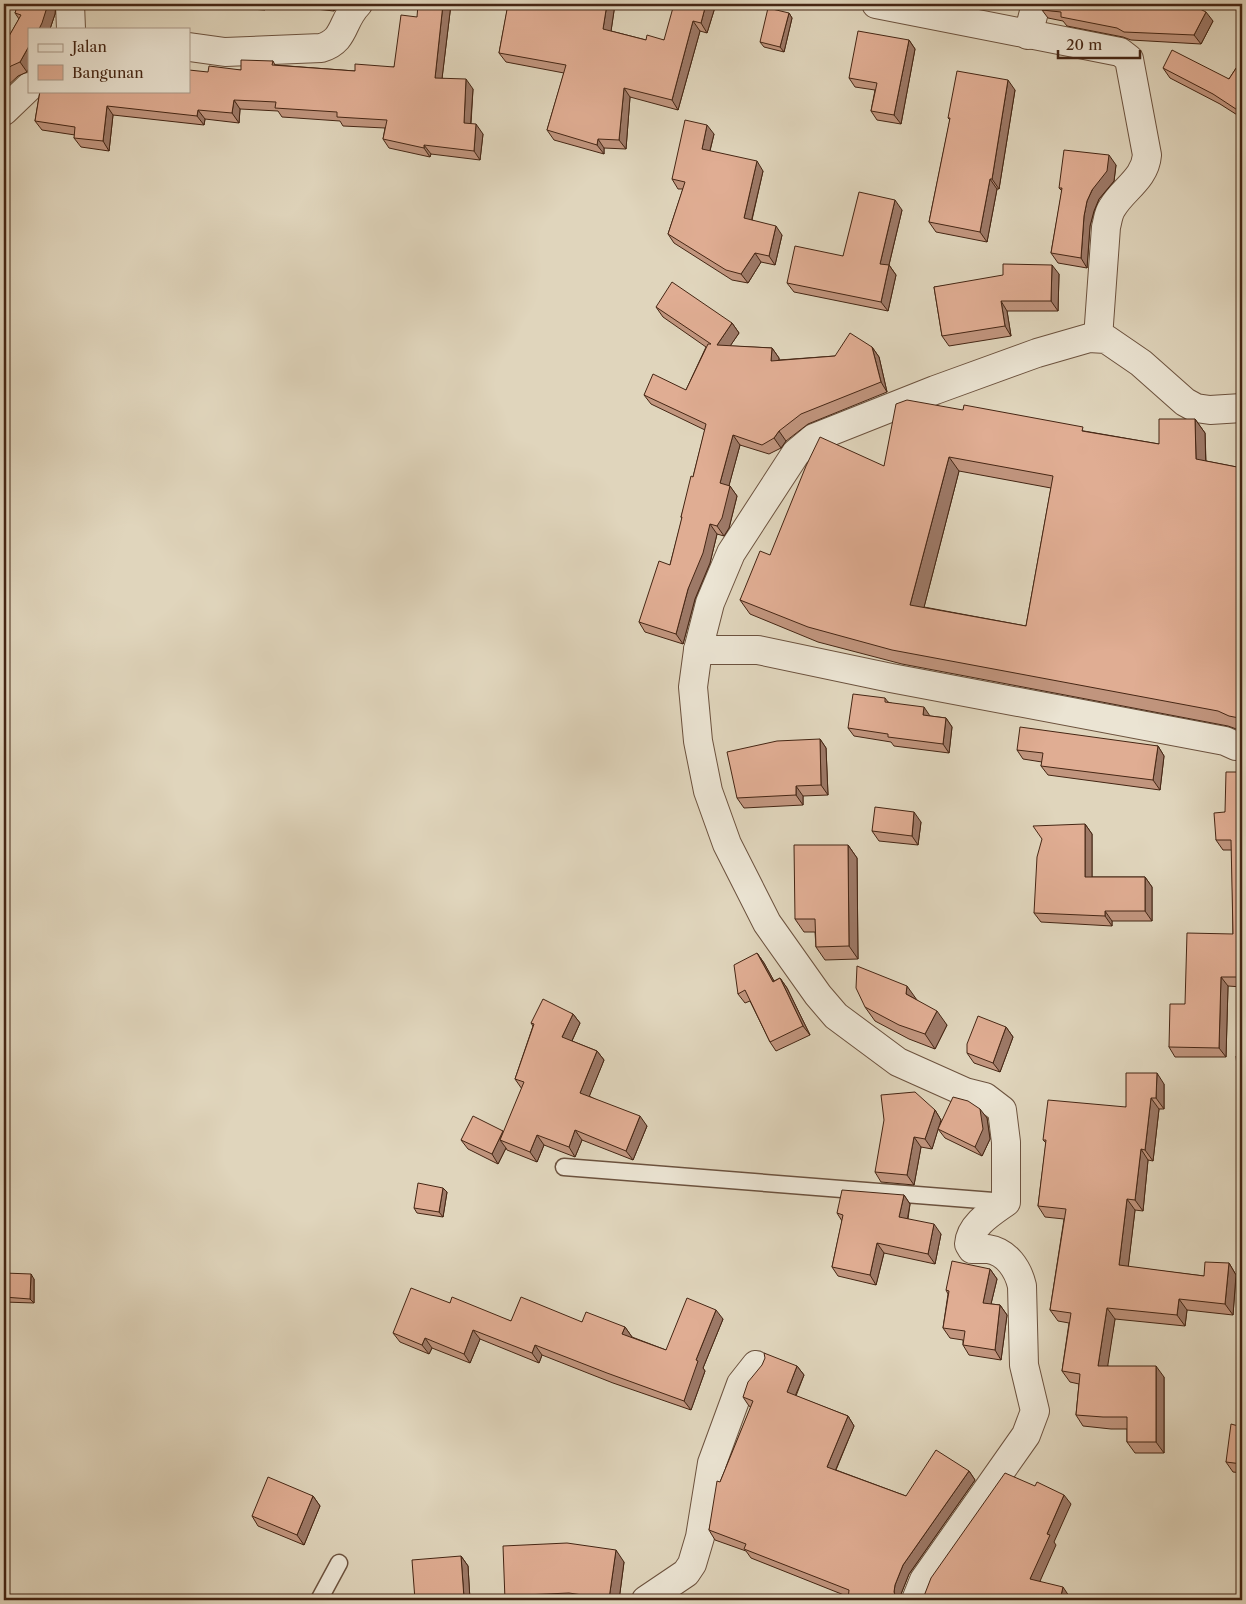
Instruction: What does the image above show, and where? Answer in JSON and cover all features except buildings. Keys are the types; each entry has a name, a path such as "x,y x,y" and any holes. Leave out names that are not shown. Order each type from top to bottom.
{"street":[{"path":"70,4 71,28"},
{"path":"190,47 224,52 321,48 335,42 339,38 352,10 358,4"},
{"path":"876,4 1120,52 1127,56 1130,62 1147,155 1143,171 1114,205 1106,227 1098,338"},
{"path":"1028,34 1036,4"},
{"path":"4,111 28,88"},
{"path":"916,1600 924,1580 1026,1436 1035,1411 1024,1365 1021,1279 1013,1264 1006,1257 990,1249 972,1249 969,1244 970,1237 982,1220 1006,1202 1006,1142 1002,1110 985,1097 965,1092 898,1062 836,1016 818,995 767,923 727,844 708,791 698,741 693,687 698,650 710,603 731,552 788,463 805,444 814,438 934,390 1037,353 1089,338 1098,338 1106,339 1141,363 1190,405 1202,410 1242,408"},
{"path":"698,650 758,650 892,678 1225,741 1236,746 1242,746"},
{"path":"646,1600 686,1572 692,1564 700,1537 712,1463 741,1384 756,1365"}],"lane":[{"path":"564,1167 1006,1202"},
{"path":"319,1600 340,1563"}]}
